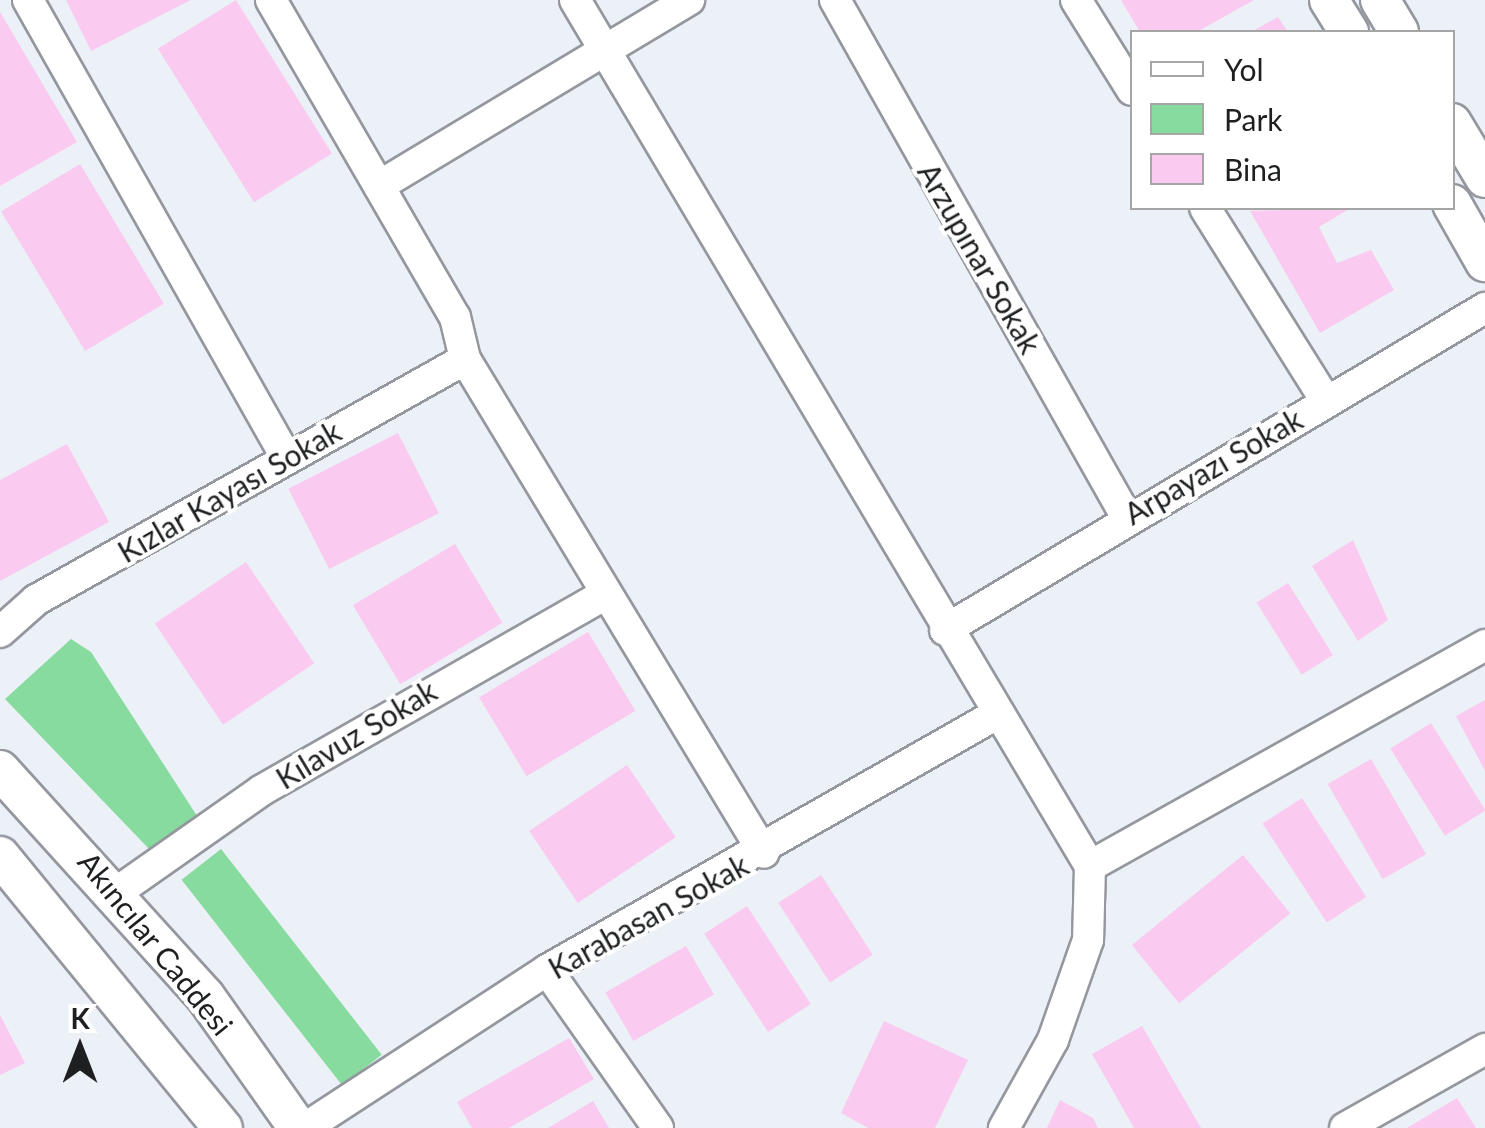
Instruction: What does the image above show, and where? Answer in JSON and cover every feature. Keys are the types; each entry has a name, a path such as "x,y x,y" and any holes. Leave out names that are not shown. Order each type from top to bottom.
{"main road":[{"path":"1329,0 1348,30"},
{"path":"1380,0 1398,30"},
{"path":"1455,128 1485,178"},
{"path":"1455,209 1485,262"},
{"name":"Akıncılar Caddesi","path":"0,770 117,892 302,1128"},
{"name":"Akıncılar Caddesi","path":"0,856 224,1128"}],"street":[{"path":"28,0 286,457"},
{"path":"272,0 454,317 465,359 764,853"},
{"path":"575,0 945,630 1090,866 1088,940 1053,1040 1004,1128"},
{"path":"379,186 689,0"},
{"name":"Arzupınar Sokak","path":"834,0 1126,516"},
{"path":"1076,0 1130,87"},
{"path":"1206,210 1326,400"},
{"name":"Arpayazı Sokak","path":"945,630 1126,516 1485,308"},
{"name":"Kızlar Kayası Sokak","path":"0,632 36,600 465,359"},
{"name":"Kılavuz Sokak","path":"117,892 295,770 606,594"},
{"path":"1090,866 1485,645"},
{"name":"Karabasan Sokak","path":"302,1128 547,970 764,853 996,714"},
{"path":"547,970 658,1128"},
{"path":"1345,1128 1480,1063"}],"green space":[{"path":"71,639 91,652 199,819 152,852 5,699"},
{"path":"221,849 382,1055 342,1085 182,880"}],"building":[{"path":"66,0 191,0 91,51"},
{"path":"236,0 332,153 254,202 158,49"},
{"path":"1121,0 1254,0 1201,30 1139,30"},
{"path":"0,12 77,142 0,186"},
{"path":"1278,17 1287,30 1255,30"},
{"path":"80,164 164,304 85,351 1,211"},
{"path":"1348,210 1319,227 1337,263 1371,250 1394,290 1320,333 1250,211"},
{"path":"398,433 439,513 329,569 288,489"},
{"path":"67,444 109,522 0,581 0,480"},
{"path":"1353,540 1388,620 1358,641 1312,566"},
{"path":"455,544 502,623 400,684 353,605"},
{"path":"246,562 314,663 223,725 155,624"},
{"path":"1288,583 1333,655 1302,675 1257,603"},
{"path":"588,632 635,711 527,776 479,697"},
{"path":"1485,700 1485,771 1456,716"},
{"path":"1431,723 1485,809 1445,836 1390,748"},
{"path":"1371,759 1426,854 1383,879 1328,784"},
{"path":"627,765 676,837 578,903 529,831"},
{"path":"1302,798 1366,897 1327,923 1263,824"},
{"path":"1243,855 1290,913 1179,1003 1132,945"},
{"path":"821,875 873,955 830,982 778,903"},
{"path":"747,906 811,1004 768,1032 704,934"},
{"path":"686,946 714,994 633,1041 605,992"},
{"path":"0,1015 25,1063 0,1075"},
{"path":"884,1021 968,1060 935,1128 868,1128 841,1113"},
{"path":"1142,1026 1201,1128 1134,1128 1092,1054"},
{"path":"569,1038 594,1079 509,1128 472,1128 457,1102"},
{"path":"1457,1098 1476,1128 1407,1128"},
{"path":"1060,1100 1093,1118 1098,1128 1047,1128"},
{"path":"593,1101 609,1128 548,1128"}]}
